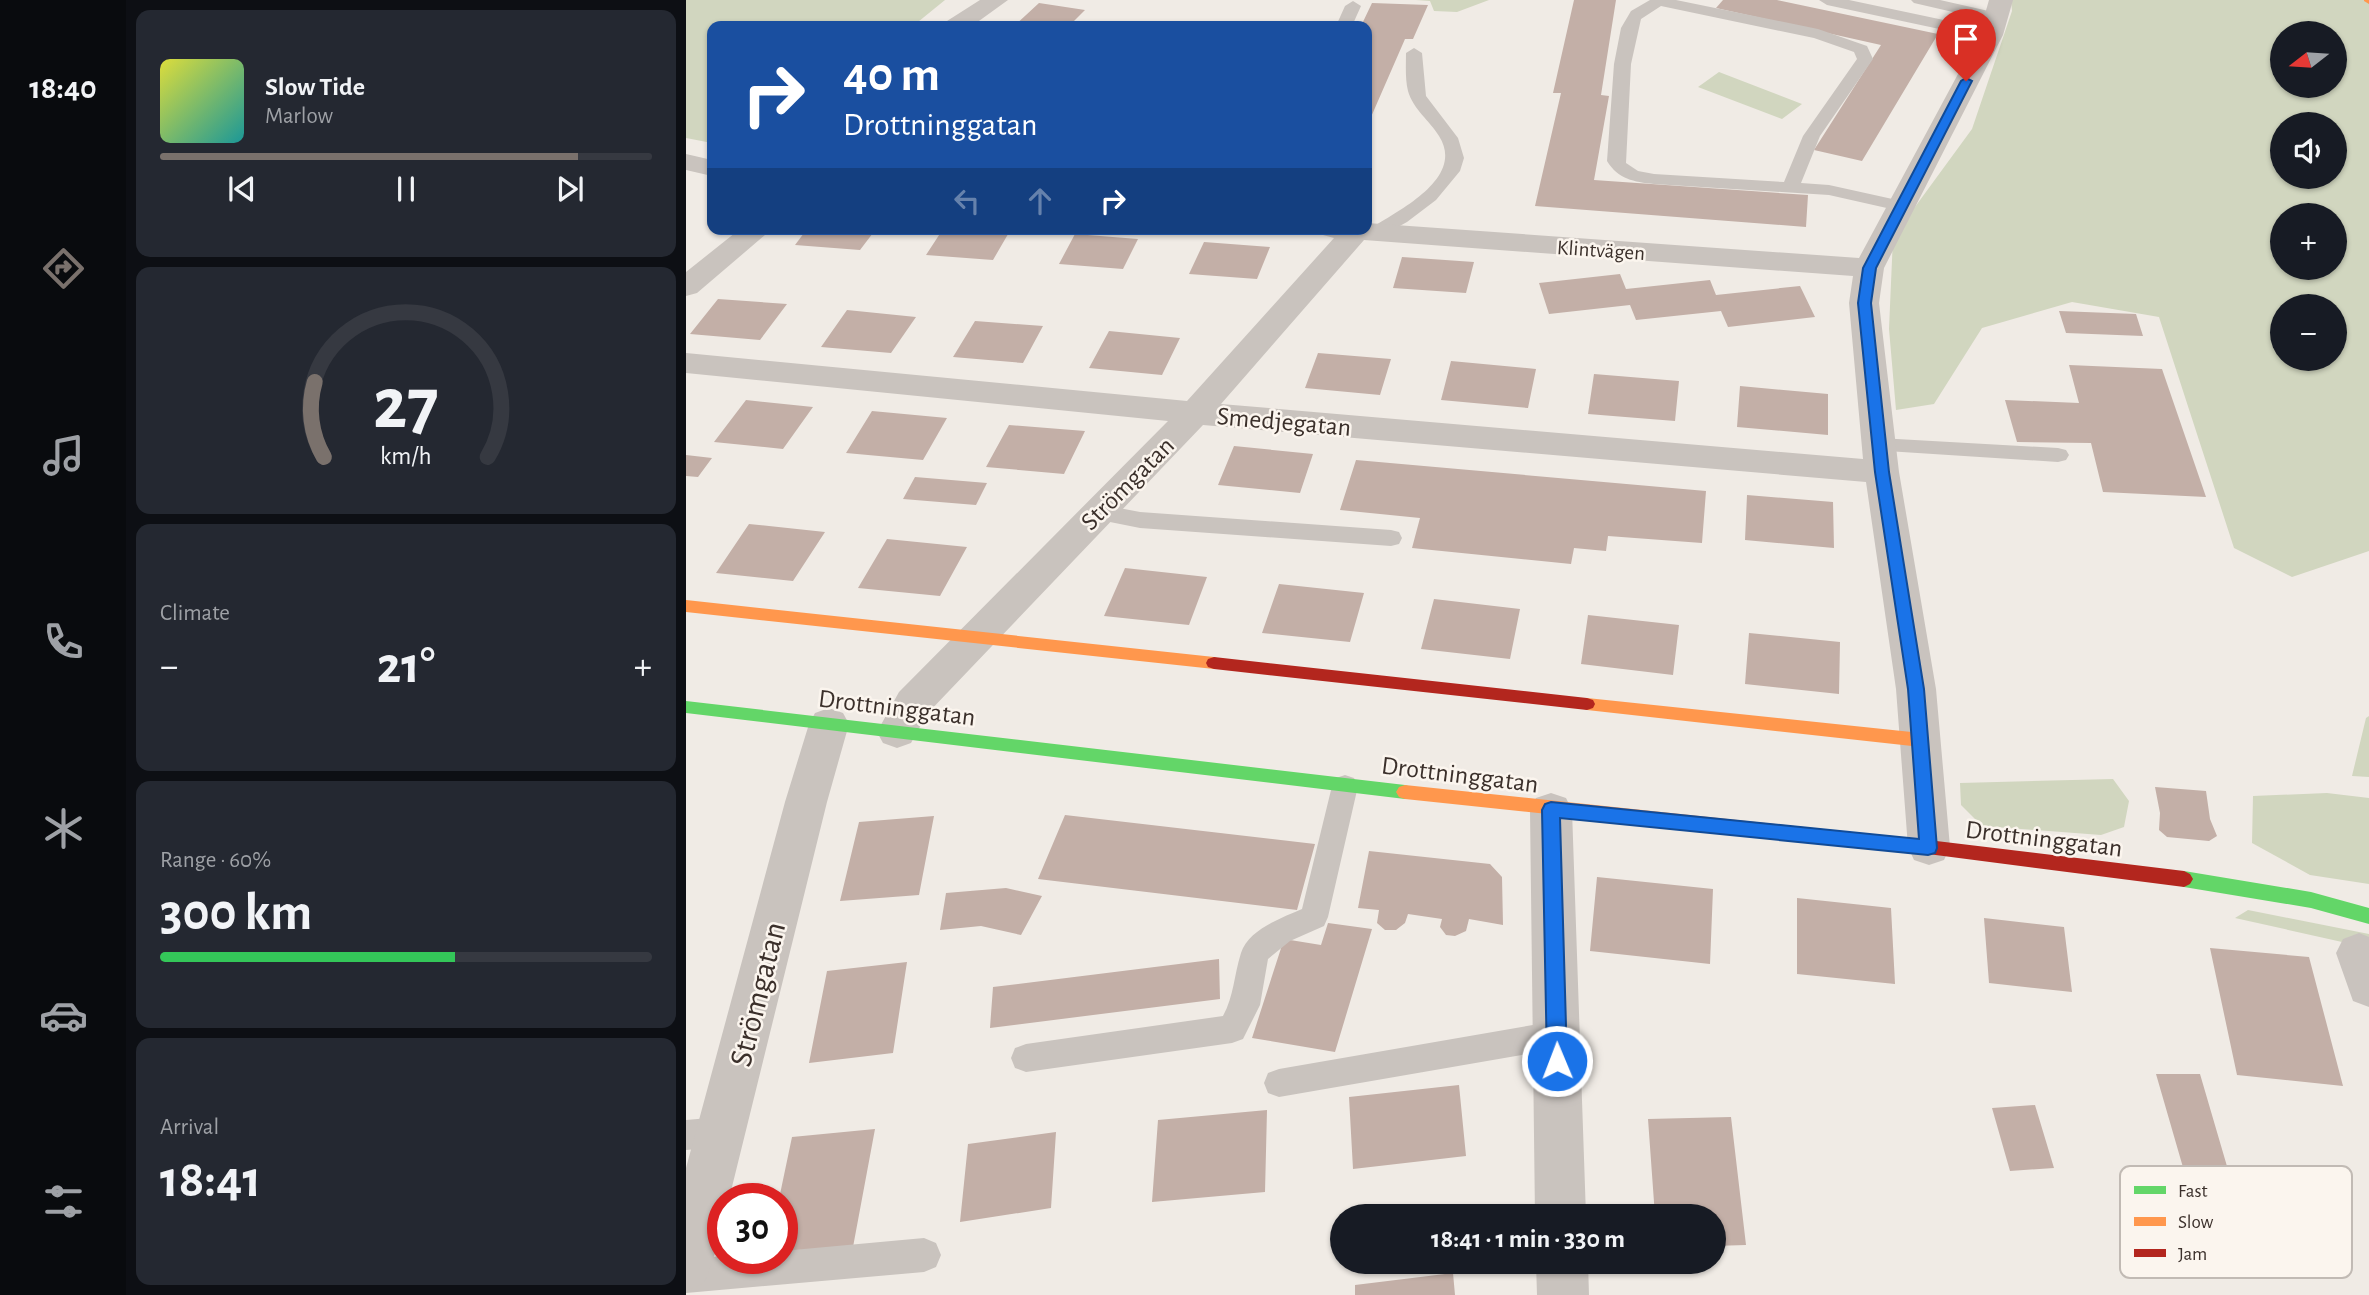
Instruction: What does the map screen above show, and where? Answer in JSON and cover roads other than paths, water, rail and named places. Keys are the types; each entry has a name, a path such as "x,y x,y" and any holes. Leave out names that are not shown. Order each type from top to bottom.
{"street":[{"path":"964,21 996,0"},
{"path":"1928,848 1916,689 1881,459 1864,303 1869,268 1996,18"},
{"path":"686,162 707,167"},
{"name":"Klintvägen","path":"1372,232 1869,268"},
{"path":"691,277 750,235"},
{"name":"Strömgatan","path":"897,732 913,703 1195,413 1351,235"},
{"name":"Smedjegatan","path":"686,363 1195,413 1881,459"},
{"path":"686,607 1921,740"},
{"name":"Drottninggatan","path":"686,707 1551,810 1928,848 2203,881 2311,900 2369,900"},
{"name":"Strömgatan","path":"686,1265 704,1133 830,724"},
{"path":"1551,810 1561,1204"},
{"name":"Drottninggatan","path":"2311,900 2366,951"},
{"path":"1562,1274 1563,1295"}],"lane":[{"path":"1827,0 1996,18"},
{"path":"1919,0 1996,18"},
{"path":"1791,187 1796,163 1865,59 1861,49 1818,34 1660,1 1636,15 1628,27 1620,88 1622,102 1616,161 1620,170 1654,180 1829,190 1900,206"},
{"path":"1346,21 1353,6"},
{"path":"1372,225 1415,210 1453,169 1455,148 1446,131 1417,94 1414,53"},
{"path":"1881,459 2058,455"},
{"path":"1098,512 1154,521 1391,538"},
{"path":"1026,1058 1232,1029 1245,1005 1255,953 1280,932 1314,917 1345,786"},
{"path":"1279,1083 1556,1035"},
{"path":"686,1276 925,1255"}]}
